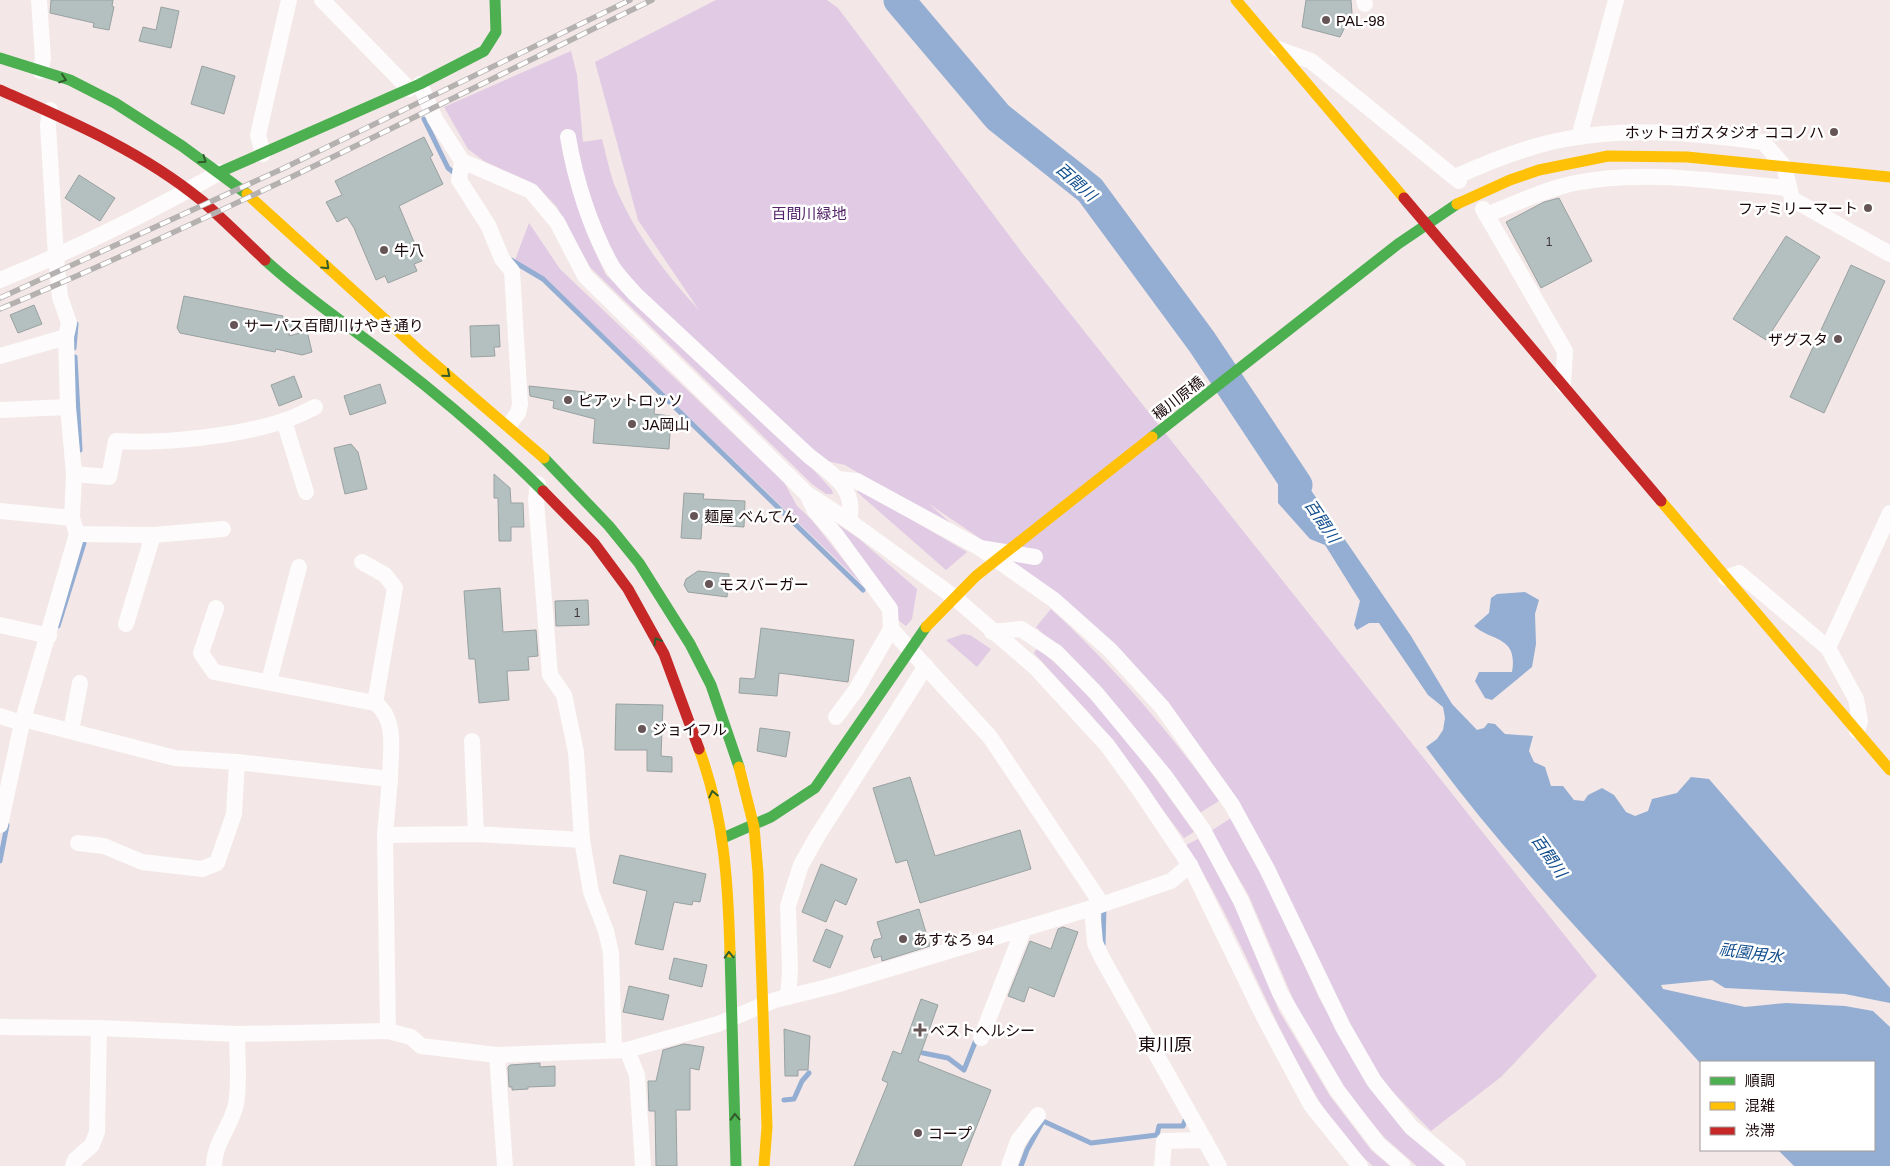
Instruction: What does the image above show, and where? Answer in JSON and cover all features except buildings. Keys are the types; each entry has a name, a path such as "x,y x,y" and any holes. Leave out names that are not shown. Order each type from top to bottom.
{"street":[{"path":"39,0 43,59 40,71"},
{"path":"263,154 258,135 289,0"},
{"path":"322,0 415,86 435,119 488,225 502,259 512,271 520,404 518,412 509,425"},
{"path":"0,280 56,257 187,191 220,172 415,86 484,50 496,32 497,9 495,0"},
{"path":"1236,0 1890,770"},
{"path":"1580,137 1616,0"},
{"path":"1276,48 1311,60 1457,179 1493,160 1534,147 1580,137 1619,132 1664,132 1763,142 1784,166 1792,199 1890,254"},
{"path":"0,58 70,80 115,103 220,172 256,200 422,353 533,446 609,526 648,576 690,644 718,703 741,774 754,826 766,1127 764,1166"},
{"path":"0,90 50,110 93,131 187,191 289,282 396,362 538,484 594,543 628,588 664,654 711,782 723,838 728,887 736,1166"},
{"path":"0,825 23,721 77,534 72,518 74,474 68,407 66,337 69,323 60,297 56,257 48,125 50,110"},
{"path":"568,137 572,163 584,198 599,241 614,269 635,294 809,456 838,479 850,498 852,508 849,521"},
{"name":"穝川原橋","path":"723,838 754,826 789,808 815,788 920,635 954,596 976,576 1398,244 1451,207 1510,180 1539,170 1608,156 1687,157 1890,177"},
{"path":"460,171 531,191 558,222 584,276 807,494 849,521 954,596 992,632 1036,668 1107,745 1142,792 1190,866 1263,1015 1311,1105 1360,1166"},
{"path":"1563,385 1565,351 1484,212 1575,183 1606,179 1662,177 1788,188"},
{"path":"0,356 66,337"},
{"path":"0,410 68,407"},
{"path":"74,474 109,476 116,441 147,443 248,430 284,421 315,407"},
{"path":"284,421 306,492"},
{"path":"838,479 857,481 980,548 1054,600 1110,650 1162,707 1232,804 1267,869 1343,1027 1374,1081 1411,1127 1458,1166"},
{"path":"538,484 536,500 550,676 564,695 576,752 582,840 591,892 606,930 611,954 621,1050 637,1075 643,1166"},
{"path":"807,494 815,511 836,535 890,609 891,629 856,690 836,717"},
{"path":"0,510 72,518"},
{"path":"1828,648 1890,513"},
{"path":"77,534 153,536 223,529"},
{"path":"126,624 153,536"},
{"path":"980,548 1036,557"},
{"path":"362,562 384,576 395,588 375,703"},
{"path":"268,681 299,567"},
{"path":"1726,578 1739,572 1828,648 1856,699 1860,721 1857,730"},
{"path":"216,608 201,653 214,672 375,703 384,709 390,725 390,779 385,835 388,1031"},
{"path":"0,625 49,636"},
{"path":"891,629 990,737 1098,900 1100,905 1095,943 1219,1166"},
{"path":"992,632 1021,629 1057,653 1096,693 1164,775 1203,830 1241,901 1280,993 1337,1090 1378,1144 1403,1166"},
{"path":"788,997 790,970 788,906 801,866 818,835 926,666"},
{"path":"70,731 80,683"},
{"path":"0,716 70,731 175,758 237,762 390,779"},
{"path":"472,741 476,834"},
{"path":"78,842 104,846 142,862 202,869 217,864 234,814 237,762"},
{"path":"385,835 476,834 582,840"},
{"path":"0,1027 99,1028 237,1034 388,1031 411,1037 421,1046 497,1055 621,1050 718,1024 762,1005 1100,905 1171,881 1190,866"},
{"path":"982,1038 1024,928"},
{"path":"73,1166 75,1160 92,1145 97,1132 99,1028"},
{"path":"214,1166 216,1146 232,1116 236,1103 237,1034"},
{"path":"497,1055 505,1166"},
{"path":"1009,1166 1018,1141 1038,1115"},
{"path":"1162,1166 1164,1141 1205,1140"}],"green space":[{"name":"百間川緑地","path":"716,0 827,0 838,8 1026,258 1597,976 1501,1077 1431,1131 1383,1082 1161,697 984,541 929,504 954,526 952,529 845,465 823,460 640,291 618,266 588,193 572,133 560,135 564,153 584,224 606,275 811,467 832,490 833,494 826,494 812,484 590,267 557,207 536,185 484,161 468,149 444,107 571,51 577,75 583,142 602,139 614,184 640,235 662,267 699,310 638,220 595,62"},
{"path":"529,223 560,269 784,482 797,506 811,519 864,586 553,286 515,260"},
{"path":"859,489 967,552 946,570 857,492"},
{"path":"837,524 858,538 917,589 912,619 906,626 898,620 898,607 894,601"},
{"path":"1051,609 1119,677 1161,725 1219,801 1198,814 1058,648 1036,627"},
{"path":"963,634 970,635 991,649 977,667 946,640"},
{"path":"1037,648 1082,689 1122,734 1194,832 1184,838 1091,715 1034,653"},
{"path":"1231,818 1272,893 1319,998 1369,1085 1449,1166 1417,1166 1385,1138 1345,1091 1297,1008 1249,896 1211,831"},
{"path":"1198,839 1224,881 1244,924 1279,1011 1330,1096 1371,1150 1390,1166 1373,1166 1361,1155 1340,1131 1313,1090 1283,1035 1217,897 1186,845"}],"water":[{"name":"祇園用水","path":"1282,448 1411,636 1452,704 1477,730 1484,728 1488,723 1495,724 1505,734 1533,736 1529,751 1534,762 1545,767 1551,786 1563,786 1574,800 1584,801 1588,795 1602,788 1614,795 1626,812 1635,816 1648,811 1652,799 1677,793 1691,777 1709,779 1890,988 1890,1003 1845,994 1725,988 1712,980 1661,985 1663,989 1745,1007 1786,1003 1845,1006 1873,1011 1890,1027 1890,1166 1794,1166 1779,1151 1875,1151 1875,1061 1700,1061 1700,1063 1559,909 1490,830 1426,747 1437,739 1443,730 1445,718 1443,707 1428,695 1379,623 1369,623 1357,630 1354,625 1360,601 1325,545 1310,539 1278,503 1278,472 1267,451"},
{"path":"1525,592 1539,600 1535,614 1536,644 1532,667 1492,700 1485,698 1475,681 1479,672 1512,672 1513,660 1508,646 1474,626 1489,613 1491,598 1497,594"}],"waterway":[{"name":"百間川","path":"899,0 998,117 1090,190 1202,342 1297,485"},
{"path":"424,119 448,168 457,175"},
{"path":"511,260 543,279 863,590"},
{"path":"74,348 76,324"},
{"path":"75,357 80,450"},
{"path":"58,626 84,543"},
{"path":"0,861 7,825"},
{"path":"1103,945 1104,907"},
{"path":"923,1053 948,1058 964,1070 976,1040"},
{"path":"784,1100 794,1099 802,1081 809,1073"},
{"path":"1021,1166 1027,1150 1043,1121 1091,1143 1157,1135 1159,1126 1183,1126 1186,1118"}],"railway":[{"path":"0,298 282,169 630,0"},
{"path":"0,309 246,198 652,0"}],"traffic: fast":[{"path":"220,172 420,84 484,51 496,32 495,0"},
{"path":"0,58 70,80 115,103 182,146 247,194"},
{"path":"1152,437 1398,244 1457,204"},
{"path":"265,260 296,287 394,361 452,408 508,457 543,491"},
{"path":"544,458 609,526 639,563 690,644 711,685 739,767"},
{"path":"723,838 771,817 815,788 926,627"},
{"path":"730,952 736,1166"}],"traffic: slow":[{"path":"1236,0 1404,198"},
{"path":"1457,204 1510,180 1539,170 1608,156 1687,157 1890,177"},
{"path":"247,194 422,353 544,458"},
{"path":"926,627 976,576 1152,437"},
{"path":"1661,501 1890,770"},
{"path":"699,749 714,799 723,849 728,899 730,952"},
{"path":"739,767 754,827 758,873 767,1127 764,1166"}],"traffic: jam":[{"path":"0,90 104,138 154,166 201,200 265,260"},
{"path":"1404,198 1661,501"},
{"path":"543,491 594,543 628,589 664,654 699,749"}],"place":[{"name":"PAL-98","path":"1326,20"},
{"name":"ホットヨガスタジオ ココノハ","path":"1834,132"},
{"name":"ファミリーマート","path":"1868,208"},
{"name":"牛八","path":"384,250"},
{"name":"サーパス百間川けやき通り","path":"234,325"},
{"name":"ザグスタ","path":"1838,339"},
{"name":"ピアットロッソ","path":"568,400"},
{"name":"JA岡山","path":"632,424"},
{"name":"麺屋 べんてん","path":"694,516"},
{"name":"モスバーガー","path":"709,584"},
{"name":"ジョイフル","path":"642,729"},
{"name":"あすなろ 94","path":"903,939"},
{"name":"ベストヘルシー","path":"920,1030"},
{"name":"コープ","path":"918,1133"}],"district":[{"name":"東川原","path":"1165,1045"}]}
